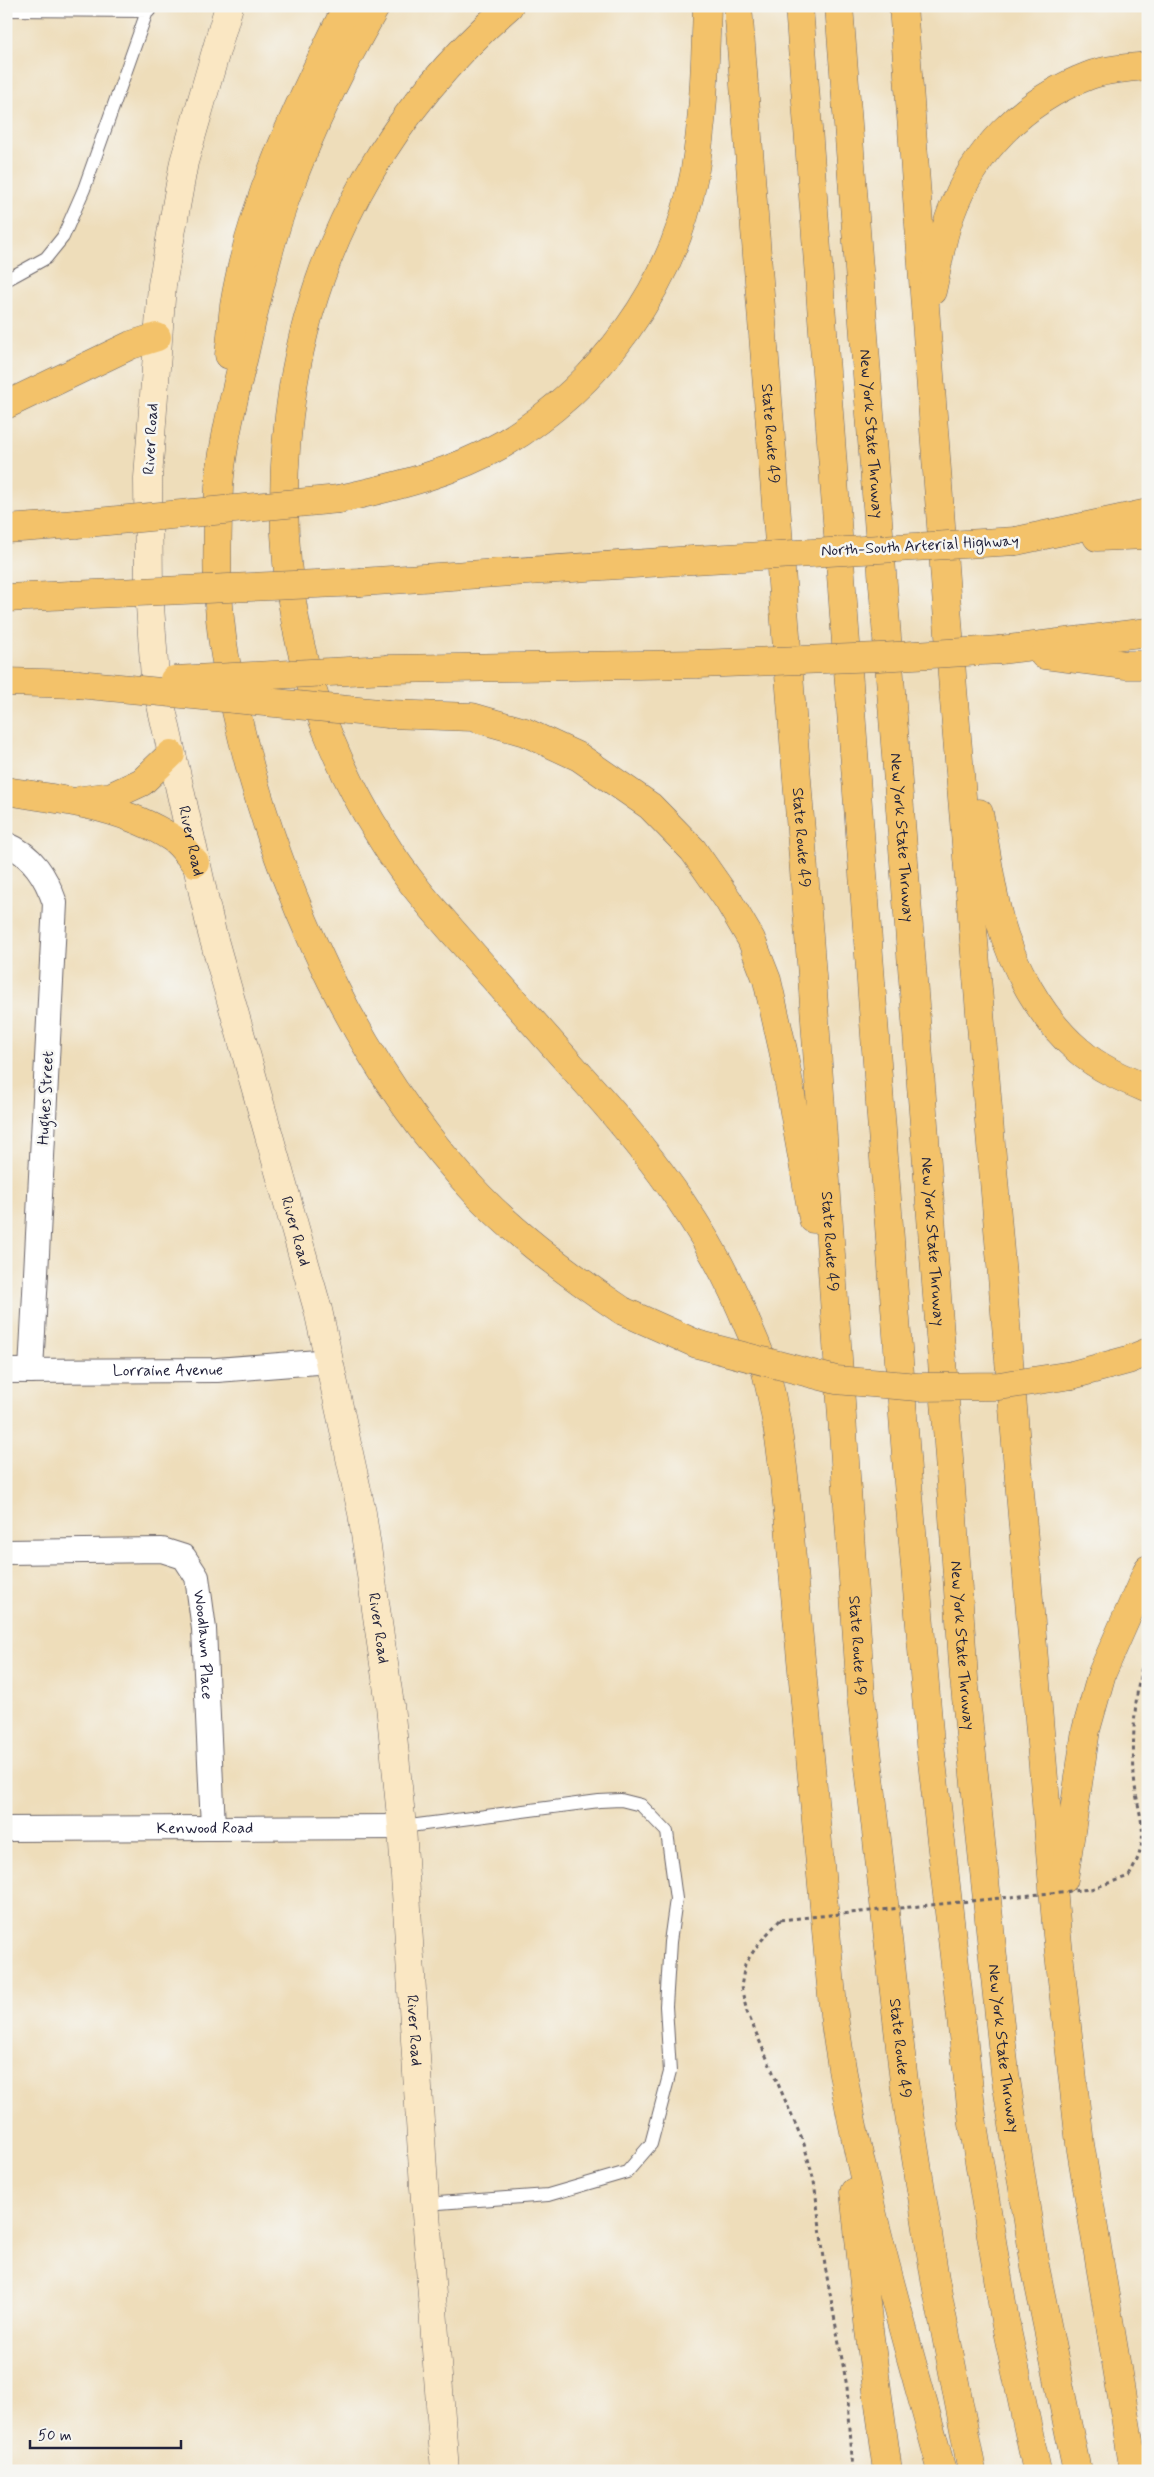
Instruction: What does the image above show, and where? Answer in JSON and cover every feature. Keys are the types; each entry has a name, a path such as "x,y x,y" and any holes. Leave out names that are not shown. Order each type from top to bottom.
{"highway":[{"path":"347,6 283,143 255,220 234,305 220,482 217,577 224,654 240,725 268,829 308,930 350,1016 410,1113 439,1151 481,1198 534,1246 576,1280 623,1311 697,1344 836,1380 918,1388 990,1386 1072,1375 1128,1360 1148,1352"},
{"path":"220,482 236,389 266,261 279,216 320,111 376,6"},
{"path":"509,6 482,30 423,93 382,153 349,210 324,266 300,348 286,431 286,554 298,643 318,711 346,775 382,841 425,900 631,1133 695,1220 739,1302 766,1372 784,1470 835,2019 851,2123 942,2471"},
{"path":"6,528 76,524 339,499 443,472 503,444 566,399 605,359 638,313 664,267 685,212 694,176 704,105 707,6"},
{"name":"State Route 49","path":"738,6 812,976 860,1696 904,2082 935,2279 972,2471"},
{"path":"799,6 907,1463 930,1744 973,2124 1005,2321 1037,2471"},
{"name":"New York State Thruway","path":"839,6 946,1414 964,1678 1005,2073 1035,2266 1077,2471"},
{"path":"903,6 953,688 1056,1935 1080,2144 1134,2471"},
{"path":"926,316 950,217 974,164 1010,123 1045,97 1088,76 1123,68 1148,66"},
{"path":"6,405 131,345 157,337"},
{"path":"1016,541 1148,513"},
{"name":"North-South Arterial Highway","path":"6,598 361,582 693,560 1148,535"},
{"path":"78,684 387,670 698,664 1000,650 1148,632"},
{"path":"1000,650 1148,666"},
{"path":"6,682 78,684 389,714 472,717 526,732 579,757 650,806 693,850 733,908 751,939 767,980 783,1050 835,1330"},
{"path":"953,688 999,919 1021,974 1047,1019 1078,1051 1116,1075 1148,1089"},
{"path":"73,802 112,796 142,782 171,754"},
{"path":"6,791 73,802 127,814 173,839 195,863"},
{"path":"1056,1935 1071,1822 1086,1730 1102,1673 1148,1570"},
{"path":"851,2123 852,2173 869,2330 888,2471"},
{"path":"1104,2295 1148,2438"}],"main road":[{"name":"River Road","path":"228,6 184,162 162,285 148,478 149,590 156,678 171,754 212,933 318,1310 362,1513 390,1705 402,1827 425,2204 446,2471"}],"street":[{"name":"Hughes Street","path":"6,844 34,863 49,884 55,903 31,1371"},
{"name":"Lorraine Avenue","path":"6,1372 217,1370 330,1361"},
{"name":"Woodlawn Place","path":"6,1552 162,1550 184,1557 197,1577 204,1629 213,1827"},
{"name":"Kenwood Road","path":"6,1829 402,1827"}],"lane":[{"path":"6,10 149,8 88,180 63,237 46,258 6,280"},
{"path":"402,1827 599,1801 621,1800 641,1805 668,1832 676,1899 666,2006 670,2072 651,2144 626,2172 548,2195 425,2204"}],"path":[{"path":"853,2471 847,2387 825,2266 814,2181 804,2144 747,2012 741,1987 745,1964 759,1943 780,1920 1091,1889 1129,1876 1139,1861 1144,1844 1143,1818 1134,1778 1135,1708 1140,1668 1148,1643"}]}
